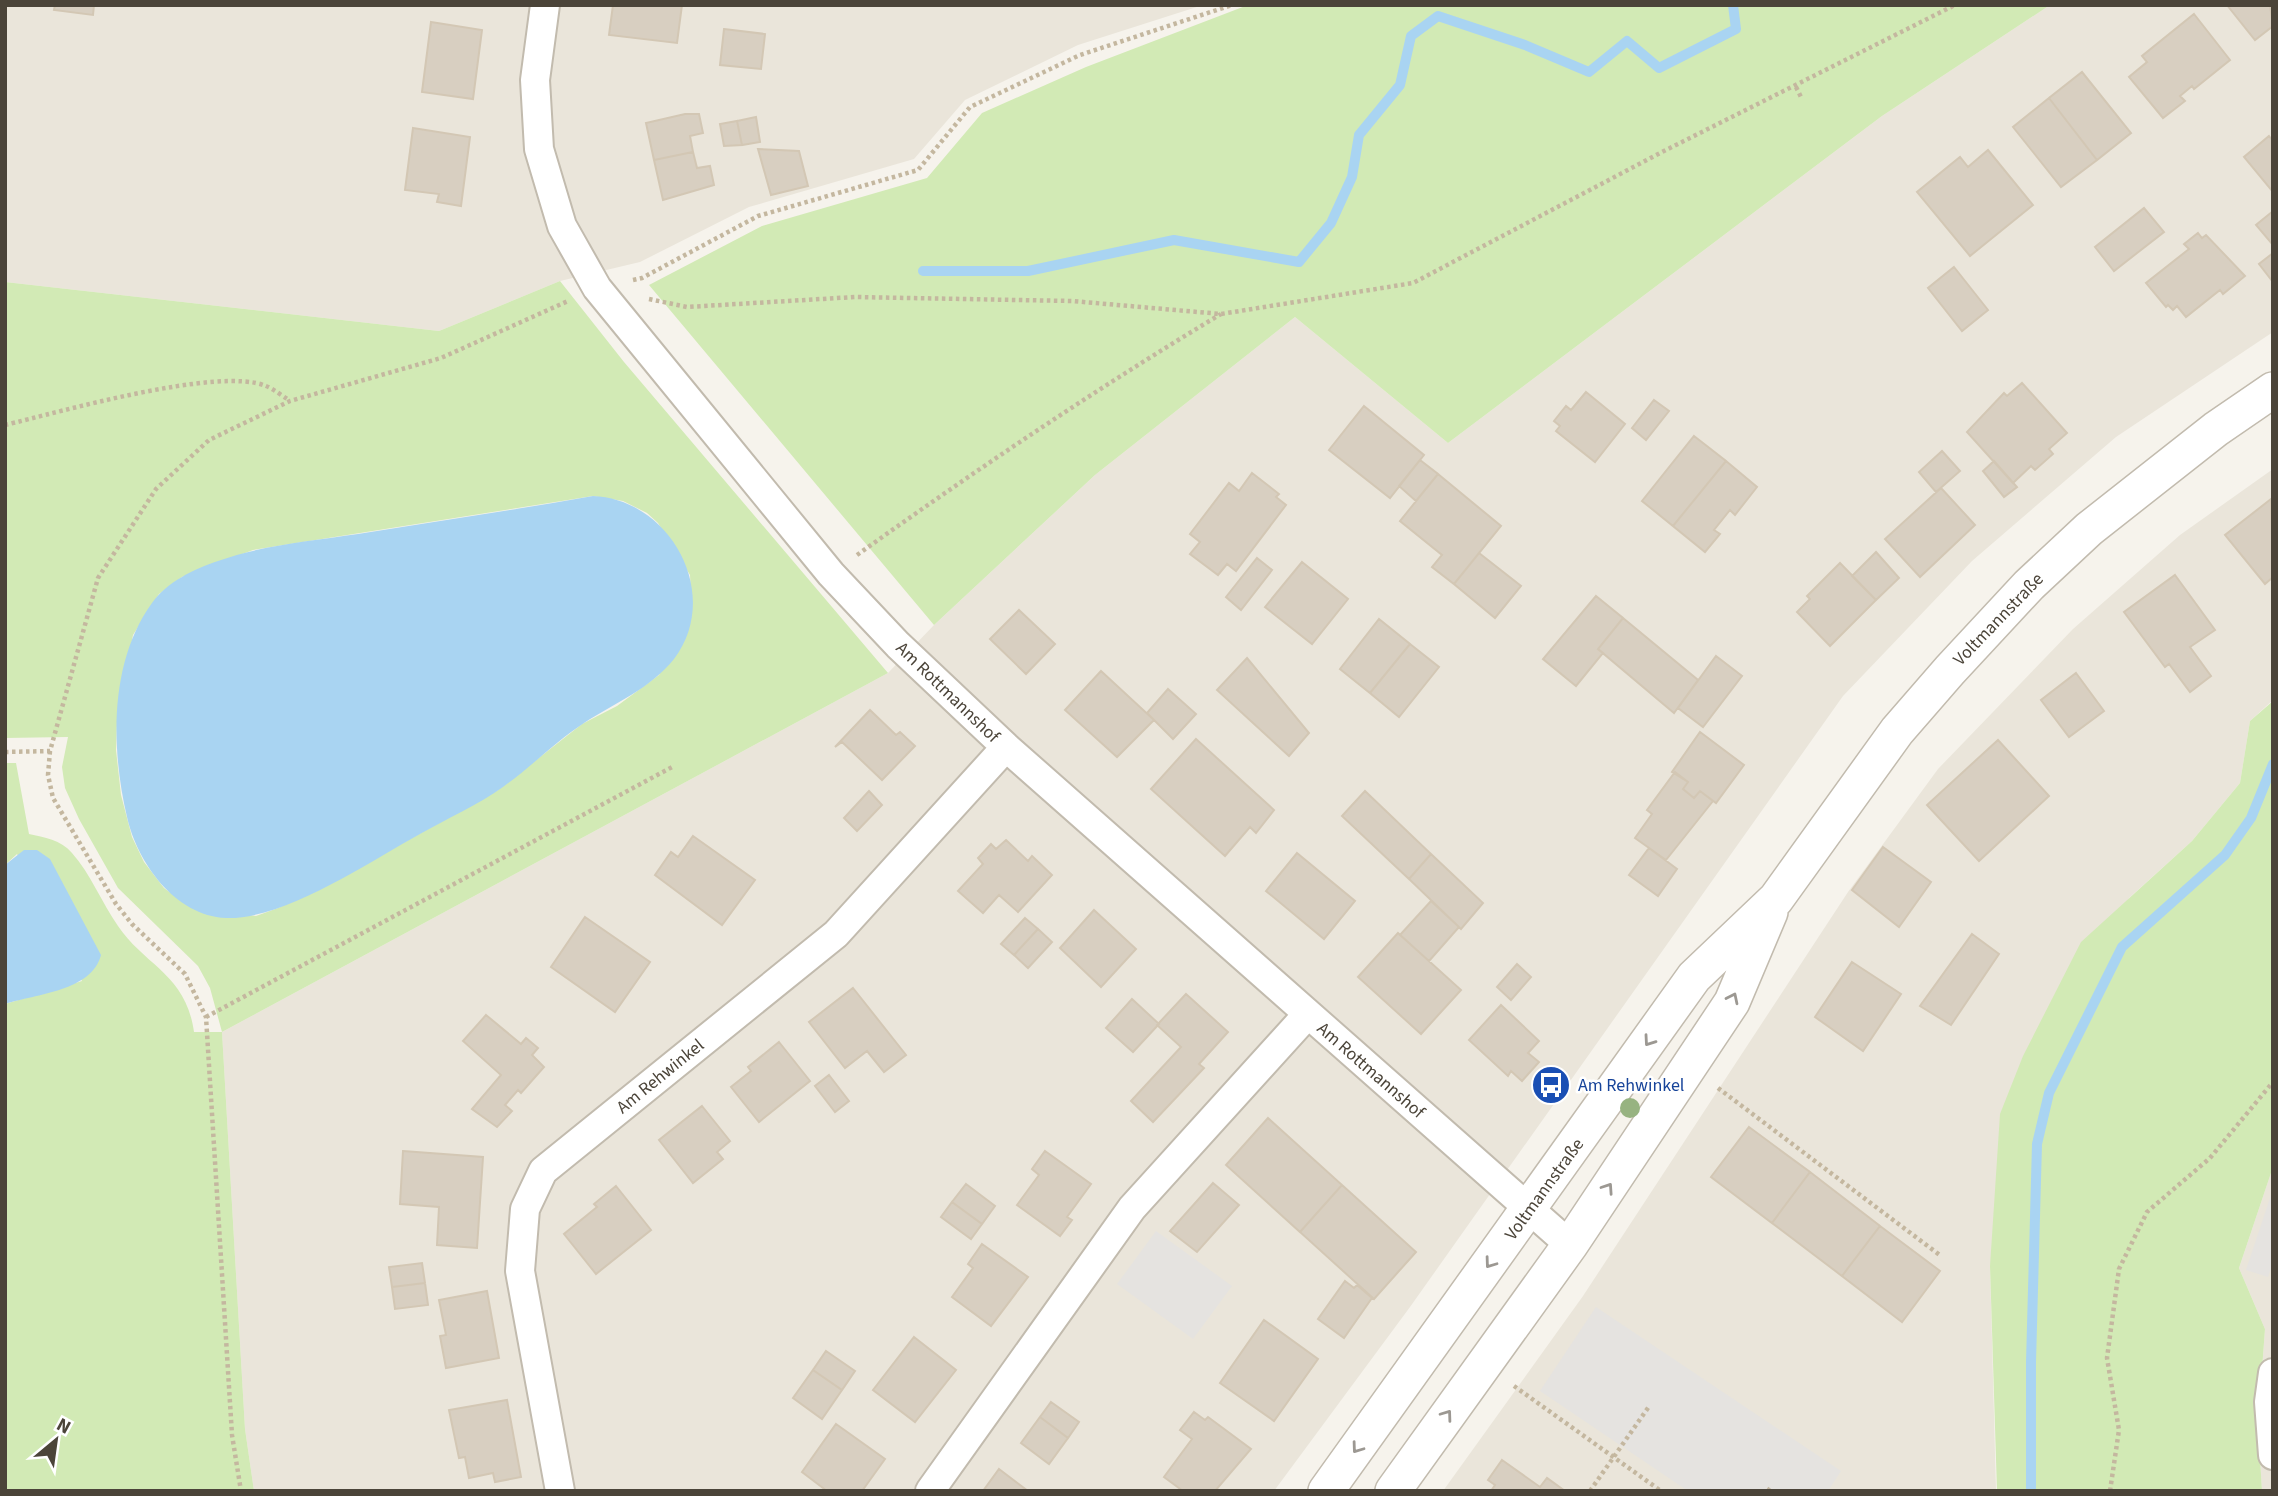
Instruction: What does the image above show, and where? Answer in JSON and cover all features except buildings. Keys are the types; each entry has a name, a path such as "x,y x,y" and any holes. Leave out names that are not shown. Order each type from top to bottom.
{"street":[{"name":"Am Rottmannshof","path":"545,5 535,80 539,149 562,226 597,288 831,574 898,645 1006,747 1570,1245"},
{"name":"Voltmannstraße","path":"1326,1491 1694,977 1776,899 1896,732 2029,585 2089,529 2273,390"},
{"name":"Am Rehwinkel","path":"560,1491 520,1270 525,1209 543,1171 836,934 1006,747"},
{"name":"Voltmannstraße","path":"1393,1491 1570,1245 1690,1067 1732,1002 1776,899"},
{"path":"930,1491 1132,1208 1307,1015"},
{"path":"2273,1374 2269,1423 2273,1455"}],"path":[{"path":"241,1491 232,1435 206,1017 185,974 132,924 116,904 53,798 48,775 50,751 98,578 156,489 209,440 290,401 441,358 597,288 642,278 758,216 918,170 970,107 1080,55 1232,5"},
{"path":"597,288 687,307 855,297 1072,301 1221,314 1413,283 1955,5"},
{"path":"1796,87 1802,99"},
{"path":"831,574 986,463 1124,372 1221,314"},
{"path":"5,425 158,389 223,380 265,385 290,401"},
{"path":"5,752 50,751"},
{"path":"206,1017 674,766"},
{"path":"1690,1067 1941,1256"},
{"path":"2110,1491 2119,1430 2107,1358 2119,1269 2147,1212 2210,1158 2272,1085"},
{"path":"1513,1385 1661,1491"},
{"path":"1590,1491 1650,1405"}],"shaded area":[{"path":"5,5 1203,5 1078,45 965,100 914,159 749,207 640,262 560,281 439,331 5,282"},
{"path":"2050,5 2273,5 2273,332 2116,437 1972,561 1843,696 1410,1307 1274,1491 254,1491 245,1429 222,1032 888,673 934,625 1095,475 1295,317 1448,443 1882,116"},
{"path":"2273,469 2273,700 2250,721 2240,783 2192,841 2129,898 1990,1266 1996,1491 1443,1491 1583,1296 1848,892 1938,769 2073,629 2180,535"},
{"path":"2273,1167 2273,1491 2262,1491 2258,1424 2265,1329 2239,1268"},
{"path":"2273,1189 2273,1262 2268,1277 2246,1270"},
{"path":"1156,1231 1232,1286 1193,1339 1117,1284"},
{"path":"1596,1307 1841,1471 1828,1491 1688,1491 1540,1391"}],"green space":[{"path":"1248,5 2050,5 1882,116 1448,443 1295,317 1095,475 934,625 649,285 762,226 927,178 982,113 1086,67"},
{"path":"560,281 624,362 888,673 222,1032 210,988 198,966 118,888 79,819 65,788 62,767 68,737 5,738 5,282 439,331","holes":["593,496 623,501 647,513 658,523 690,575 692,615 659,675 617,706 582,724 498,790 338,879 278,908 256,916 190,907 164,888 144,862 132,837 121,795 116,750 117,722 133,635 159,594 182,577 253,550"]},
{"path":"2273,701 2273,1167 2239,1268 2265,1329 2258,1424 2262,1491 1997,1491 1990,1266 2000,1114 2023,1056 2081,942 2192,841 2240,783 2250,721"},
{"path":"5,763 16,763 29,834 58,842 72,853 118,926 174,984 183,997 190,1012 194,1032 222,1032 245,1429 254,1491 5,1491 5,1004 82,981 17,854 5,865"}],"water":[{"path":"593,496 621,501 645,514 665,532 681,554 690,580 693,607 688,633 665,670 632,695 573,730 493,794 299,900 274,910 226,918 190,908 161,884 149,868 132,834 122,791 117,735 117,707 128,652 138,626 158,595 182,577 200,568 252,551"},
{"path":"24,850 37,850 50,859 101,955 96,967 75,984 5,1004 5,865"}],"waterway":[{"path":"923,271 1028,271 1174,240 1299,262 1331,223 1352,177 1359,135 1400,85 1411,36 1438,16 1525,45 1589,72 1627,41 1659,68 1736,29 1733,5"},
{"path":"2031,1491 2031,1362 2037,1144 2049,1093 2122,947 2225,855 2251,818 2273,764"}],"place":[{"name":"Am Rehwinkel","path":"1551,1085"}]}
